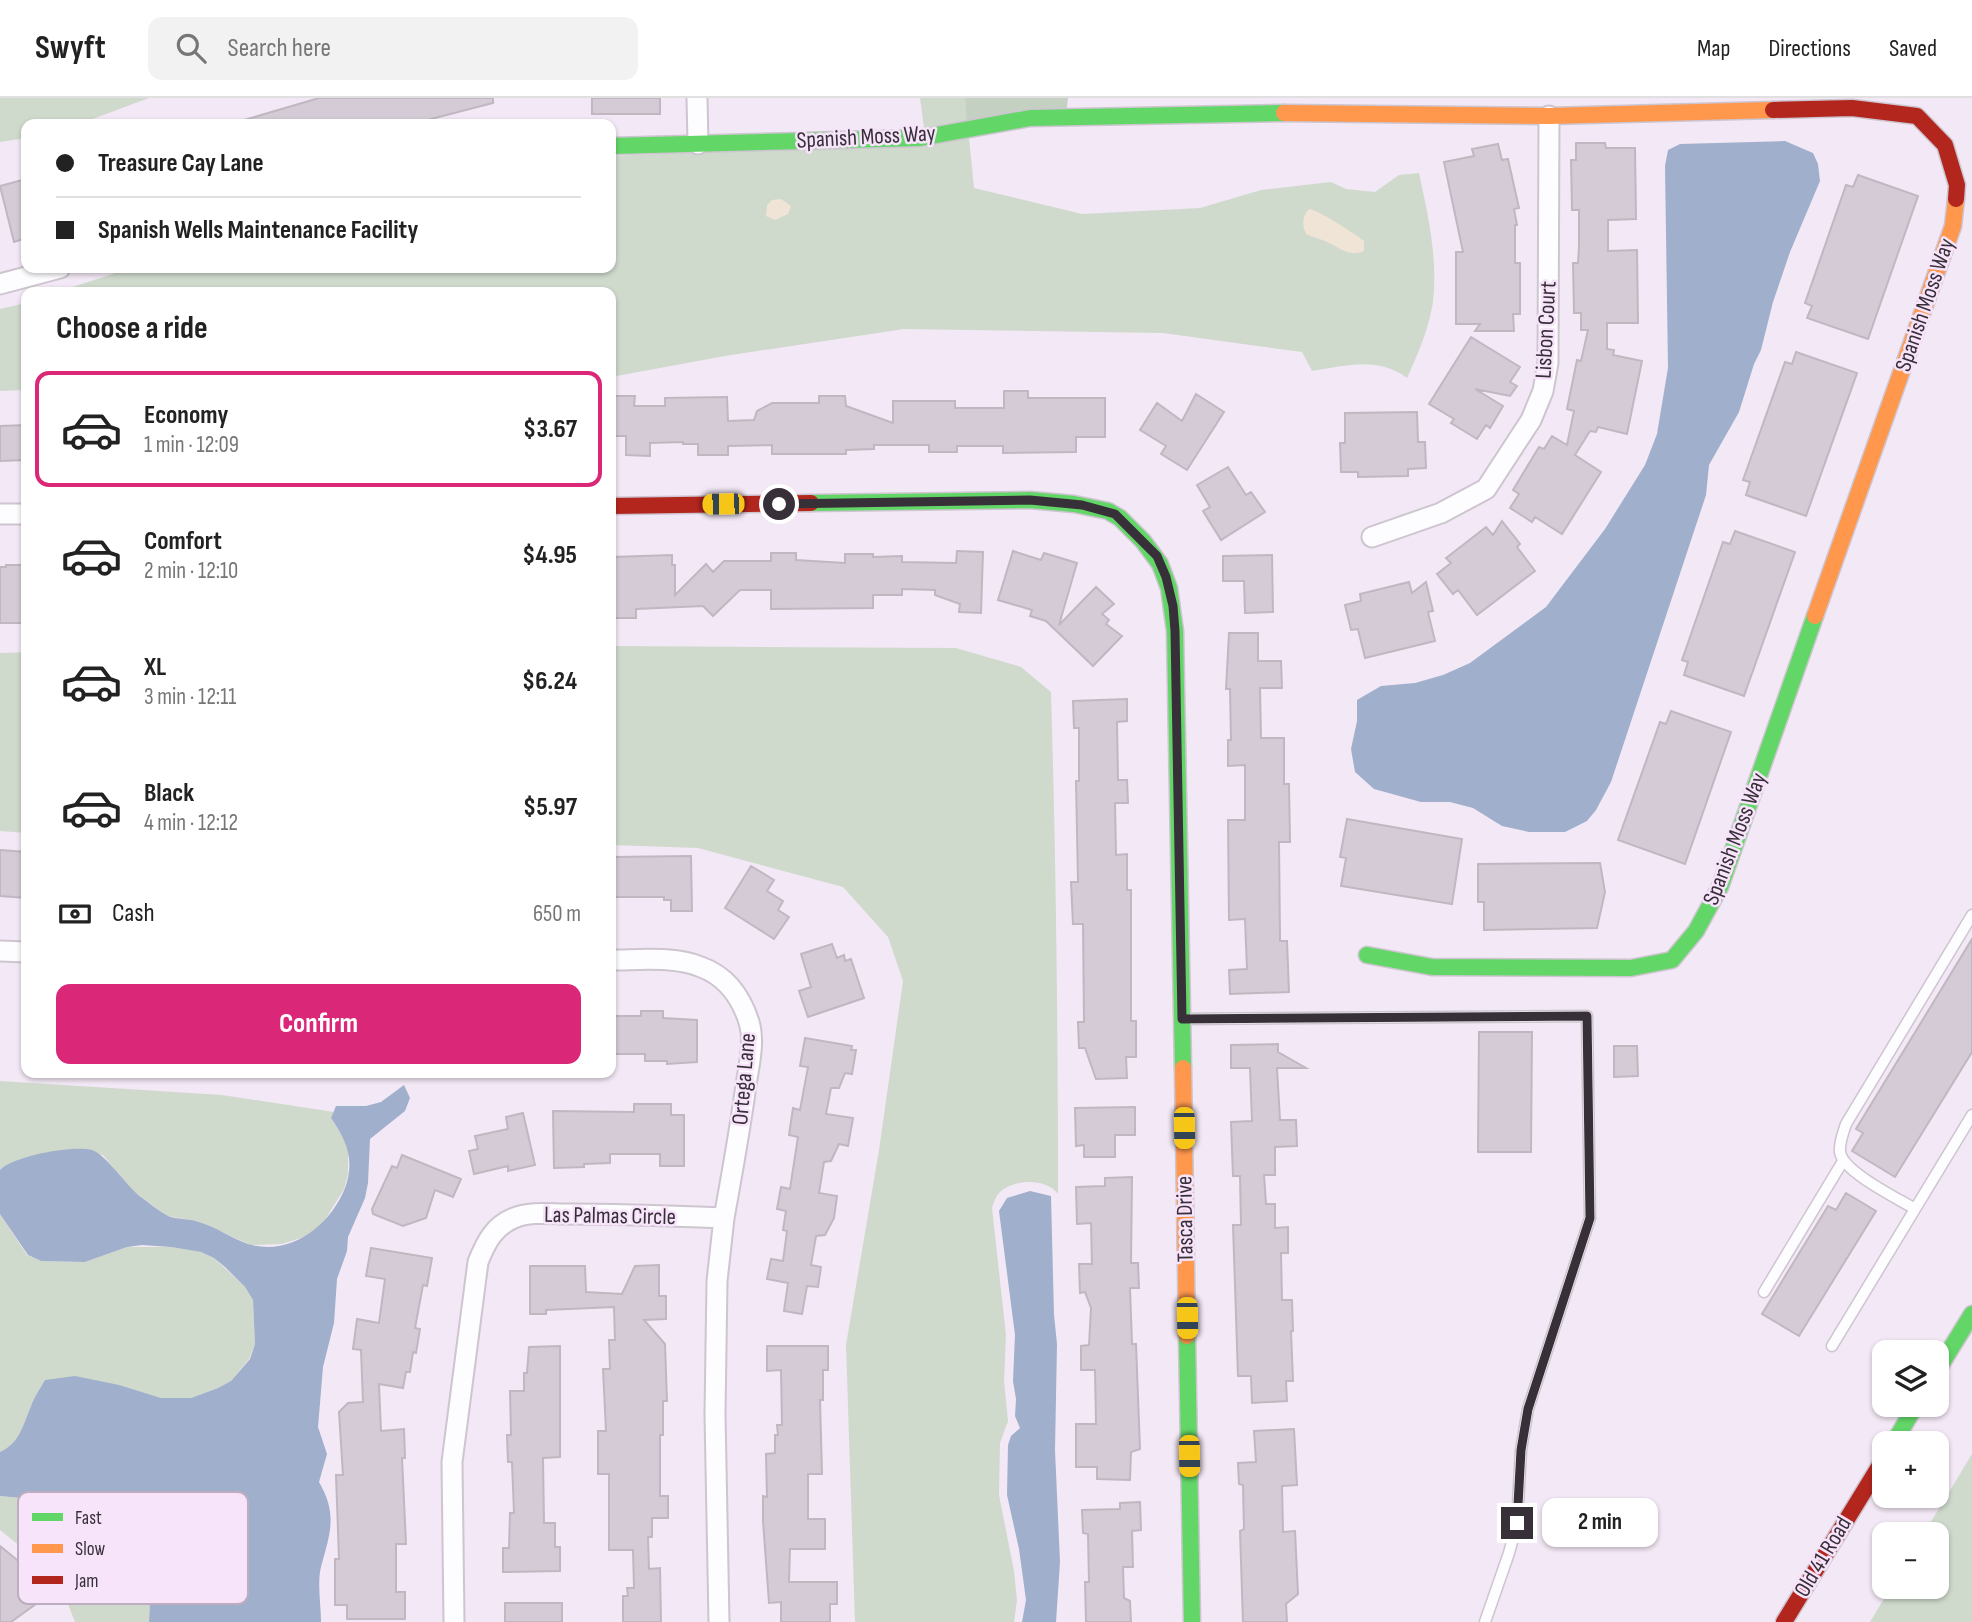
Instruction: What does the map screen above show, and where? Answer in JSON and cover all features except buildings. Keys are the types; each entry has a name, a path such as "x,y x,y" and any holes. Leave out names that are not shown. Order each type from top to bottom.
{"street":[{"path":"697,98 698,144"},
{"name":"Spanish Moss Way","path":"616,146 920,138 1030,118 1237,106 1549,116 1852,108 1917,116 1945,145 1957,185 1953,226 1720,887 1696,931 1672,960 1631,968 1432,967 1367,955"},
{"name":"Lisbon Court","path":"1372,537 1441,513 1486,489 1531,420 1539,401 1548,363 1549,116"},
{"path":"0,284 41,273"},
{"name":"Tasca Drive","path":"616,506 1030,500 1082,505 1115,514 1157,556 1173,606 1175,631 1192,1622"},
{"path":"0,514 21,514"},
{"path":"0,951 21,952"},
{"name":"Ortega Lane","path":"616,960 679,961 700,966 719,976 735,991 748,1021 752,1041 724,1218"},
{"name":"Las Palmas Circle","path":"454,1622 452,1462 474,1283 486,1242 499,1226 516,1217 537,1214 724,1218"},
{"path":"719,1622 715,1414 717,1281 724,1218"},
{"path":"1949,1351 1972,1314"},
{"name":"Old 41 Road","path":"1784,1622 1872,1478"}],"lane":[{"path":"1915,1209 1853,1171 1843,1161 1840,1150 1846,1124 1972,915"},
{"path":"1182,1019 1587,1016 1590,1218 1528,1409 1521,1450 1517,1523 1485,1622"},
{"path":"1832,1346 1972,1115"},
{"path":"1764,1292 1843,1161"}],"shaded area":[{"path":"0,98 149,98 92,119 21,119 21,139 0,142"},
{"path":"920,98 965,98 974,188 1082,214 1200,208 1261,190 1331,182 1346,189 1375,192 1399,175 1419,173 1431,237 1434,286 1429,321 1407,378 1384,367 1361,364 1312,371 1302,352 1163,333 904,329 725,356 616,376 616,287 72,287 116,273 616,273 616,156 926,143"},
{"path":"21,304 21,390 0,391 0,309"},
{"path":"616,646 956,648 1021,667 1051,692 1058,1194 1046,1185 1021,1183 1000,1192 992,1208 1006,1335 1004,1381 1008,1421 1000,1443 999,1495 1014,1571 1017,1600 1014,1622 855,1622 846,1345 879,1150 903,981 888,937 843,887 698,848 616,845"},
{"path":"21,652 21,833 0,831 0,653"},
{"path":"0,1081 222,1095 334,1112 331,1118 348,1144 348,1174 344,1189 321,1226 310,1235 282,1244 251,1245 197,1221 167,1216 132,1190 103,1155 75,1150 45,1154 0,1170"},
{"path":"0,1214 27,1255 41,1261 85,1262 127,1247 171,1247 201,1252 214,1258 245,1287 253,1300 255,1344 249,1359 231,1381 191,1398 161,1398 104,1382 45,1380 17,1438 0,1452"},
{"path":"1972,1454 1972,1622 1870,1622 1884,1599 1949,1599 1949,1522 1931,1522 1939,1508 1949,1508 1949,1492"},
{"path":"0,1496 18,1498 18,1545 0,1530"},
{"path":"68,1604 150,1604 149,1622 75,1622"}],"green space":[{"path":"965,98 1068,98 1066,114 967,126"}],"sand":[{"path":"781,199 791,206 788,214 775,220 766,216 767,205 772,200"},
{"path":"1309,209 1364,241 1364,251 1350,253 1306,234 1303,221"}],"water":[{"path":"1785,141 1813,153 1818,164 1820,181 1790,252 1773,302 1761,350 1739,412 1709,465 1706,495 1611,782 1596,810 1587,821 1565,832 1529,832 1502,826 1473,808 1450,802 1421,802 1374,789 1355,772 1351,749 1357,721 1357,700 1381,686 1415,683 1470,663 1546,607 1605,529 1645,465 1657,434 1668,368 1665,166 1668,150 1680,144"},
{"path":"404,1085 410,1098 405,1111 370,1139 365,1198 348,1237 347,1251 337,1279 334,1323 323,1367 318,1427 327,1454 319,1482 329,1504 330,1514 320,1573 321,1622 149,1622 150,1604 248,1604 248,1492 18,1492 18,1498 0,1496 0,1452 12,1444 23,1427 45,1380 75,1376 119,1385 161,1398 191,1398 231,1381 250,1359 255,1344 253,1300 245,1287 225,1267 201,1252 142,1245 127,1247 85,1262 41,1261 28,1255 0,1214 0,1170 30,1156 71,1149 92,1150 104,1158 135,1192 168,1216 205,1224 248,1244 279,1246 307,1235 319,1226 338,1202 345,1188 349,1160 345,1143 331,1118 336,1106 366,1106 381,1102"},
{"path":"1030,1191 1051,1196 1057,1344 1055,1450 1060,1562 1056,1622 1022,1622 1026,1600 1019,1549 1007,1495 1008,1445 1011,1436 1020,1428 1015,1416 1013,1381 1015,1335 999,1211 1007,1198"}],"traffic: fast":[{"path":"616,146 920,138 1030,118 1284,113"},
{"path":"811,503 1030,500 1074,504 1108,511 1120,518 1143,541 1160,564 1169,588 1175,631 1183,1068"},
{"path":"1367,955 1432,967 1631,968 1672,960 1696,931 1720,887 1815,616"},
{"path":"1949,1351 1972,1314"},
{"path":"1187,1336 1192,1622"},
{"path":"1901,1431 1909,1417"}],"traffic: slow":[{"path":"1284,113 1549,116 1773,110"},
{"path":"1815,616 1953,226 1956,199"},
{"path":"1183,1068 1187,1336"}],"traffic: jam":[{"path":"1773,110 1852,108 1917,116 1945,145 1957,185 1956,199"},
{"path":"616,506 811,503"},
{"path":"1784,1622 1872,1478"}],"route":[{"path":"779,504 1030,500 1082,505 1115,514 1157,556 1166,577 1173,606 1175,631 1182,1019 1587,1016 1590,1218 1528,1409 1521,1450 1517,1523"}]}
